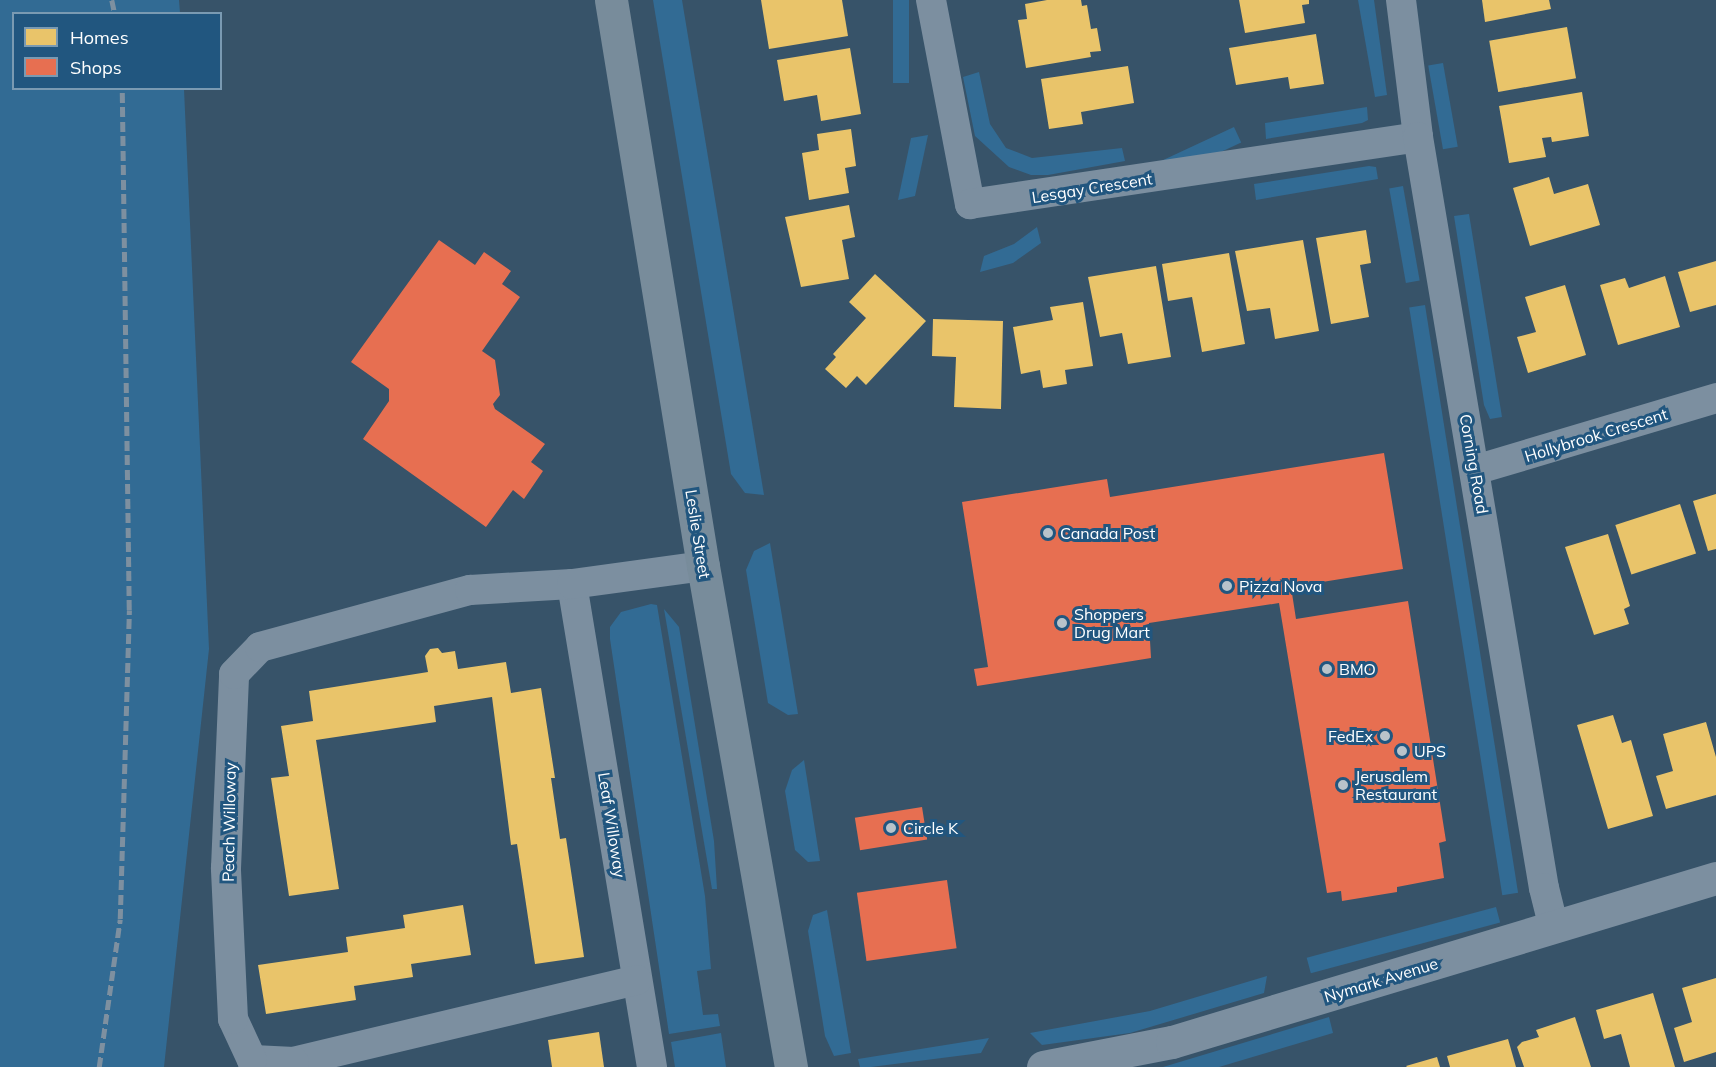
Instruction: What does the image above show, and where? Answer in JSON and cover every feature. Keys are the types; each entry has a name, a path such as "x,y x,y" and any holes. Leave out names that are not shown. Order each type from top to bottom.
{"main road":[{"name":"Leslie Street","path":"611,0 703,566 791,1067"}],"street":[{"name":"Lesgay Crescent","path":"931,0 970,204 1045,196 1418,137"},
{"name":"Corning Road","path":"1401,0 1418,137 1554,928"},
{"name":"Hollybrook Crescent","path":"1475,470 1716,398"},
{"name":"Peach Willoway","path":"638,980 294,1062 252,1060 233,1018 226,868 234,674 260,647 470,590 572,584 703,566"},
{"name":"Leaf Willoway","path":"572,584 652,1067"},
{"name":"Nymark Avenue","path":"1043,1067 1098,1063 1716,878"}],"shaded area":[{"path":"0,0 179,0 180,12 12,12 12,90 184,90 209,649 164,1067 0,1067"},
{"path":"653,0 682,0 764,495 745,493 731,474"},
{"path":"893,0 909,0 909,83 893,83"},
{"path":"1358,0 1374,0 1387,95 1375,97"},
{"path":"1443,63 1458,147 1443,149 1428,66"},
{"path":"979,72 990,124 1006,148 1032,158 1122,148 1125,161 1048,175 1031,175 1009,167 975,136 963,77"},
{"path":"1367,107 1368,120 1362,123 1266,139 1265,123"},
{"path":"1234,127 1241,142 1153,183 1146,168"},
{"path":"928,135 915,196 898,200 911,138"},
{"path":"1369,166 1376,167 1378,179 1256,200 1254,184"},
{"path":"1403,186 1420,281 1406,283 1389,188"},
{"path":"1469,214 1502,417 1490,419 1484,405 1454,216"},
{"path":"1037,227 1041,243 1013,263 980,272 984,256 1014,244"},
{"path":"1425,305 1518,893 1502,895 1409,308"},
{"path":"770,543 798,714 788,715 768,703 746,570 754,551"},
{"path":"651,604 657,605 705,896 711,969 697,971 703,1015 718,1014 720,1026 669,1034 610,639 610,627 621,612"},
{"path":"664,609 679,627 714,841 717,889 712,889"},
{"path":"804,760 820,861 808,862 795,850 785,791 792,770"},
{"path":"1496,907 1500,922 1311,973 1307,958"},
{"path":"827,910 851,1053 834,1056 825,1036 808,931 813,915"},
{"path":"1267,976 1264,993 1130,1033 1042,1045 1030,1033 1150,1011"},
{"path":"1329,1017 1333,1033 1219,1067 1163,1067"},
{"path":"721,1033 726,1067 675,1067 671,1042"},
{"path":"989,1038 981,1053 871,1067 860,1067 858,1059"}],"building: Homes":[{"path":"761,0 842,0 848,36 769,49"},
{"path":"1047,0 1081,0 1082,6 1087,5 1091,29 1097,28 1101,51 1090,52 1091,57 1026,68 1018,20 1027,19 1025,4"},
{"path":"1239,0 1309,0 1309,4 1302,5 1305,23 1245,33"},
{"path":"1482,0 1549,0 1551,9 1485,22"},
{"path":"1567,27 1576,78 1498,92 1489,41"},
{"path":"1316,34 1324,84 1290,89 1288,77 1236,85 1229,48"},
{"path":"850,48 861,114 821,121 817,95 784,101 777,60"},
{"path":"1128,66 1134,103 1081,112 1083,124 1049,129 1041,79"},
{"path":"1582,92 1589,136 1552,142 1551,137 1542,138 1546,157 1509,163 1499,106"},
{"path":"851,129 856,166 845,168 849,193 809,200 802,153 819,150 817,134"},
{"path":"1549,177 1554,194 1588,184 1600,225 1530,246 1513,188"},
{"path":"849,205 855,237 842,240 849,279 801,287 785,217"},
{"path":"1366,230 1371,263 1360,265 1369,317 1331,324 1316,238"},
{"path":"1303,240 1319,331 1275,339 1270,308 1247,311 1235,251"},
{"path":"1229,253 1245,344 1202,352 1192,297 1168,301 1162,264"},
{"path":"1716,261 1716,305 1690,312 1678,272"},
{"path":"1156,266 1171,357 1128,364 1122,333 1100,337 1088,277"},
{"path":"875,274 926,321 866,385 857,376 846,388 825,369 836,357 833,354 866,318 849,302"},
{"path":"1665,276 1680,327 1618,345 1600,285 1625,278 1629,288"},
{"path":"1565,285 1586,355 1528,373 1517,337 1536,332 1525,297"},
{"path":"1083,302 1093,366 1065,370 1067,384 1043,388 1040,370 1021,374 1013,327 1053,320 1050,307"},
{"path":"933,319 1003,321 1001,409 954,407 956,357 932,356"},
{"path":"1716,494 1716,549 1708,551 1693,501"},
{"path":"1680,504 1696,553 1631,574 1615,525"},
{"path":"1608,534 1630,606 1624,609 1629,624 1594,635 1565,547"},
{"path":"438,648 442,653 455,651 458,669 506,662 511,693 541,688 555,778 551,778 560,839 566,838 584,957 535,964 517,844 511,845 492,697 434,706 436,722 316,740 339,889 289,896 271,778 289,776 281,726 313,721 309,691 428,672 425,656 430,649"},
{"path":"1613,715 1622,743 1631,740 1653,816 1608,829 1577,725"},
{"path":"1706,722 1716,757 1716,795 1666,809 1656,776 1673,771 1663,734"},
{"path":"463,905 471,955 411,964 413,977 354,986 356,1000 266,1014 258,965 348,952 346,937 405,928 403,915"},
{"path":"1716,978 1716,1052 1684,1062 1674,1028 1692,1022 1682,988"},
{"path":"1653,993 1675,1067 1630,1067 1621,1034 1604,1039 1596,1010"},
{"path":"1575,1017 1591,1067 1524,1067 1517,1047 1522,1042 1539,1037 1536,1030"},
{"path":"599,1032 604,1067 552,1067 548,1040"},
{"path":"1508,1039 1516,1067 1450,1067 1447,1056"},
{"path":"1437,1057 1440,1067 1406,1066"}],"building: Shops":[{"path":"439,240 475,265 484,252 511,271 502,284 520,297 482,351 495,360 500,395 493,404 495,409 545,444 531,462 543,471 524,499 513,490 486,527 363,439 389,401 389,389 351,362"},
{"path":"1384,453 1403,569 1291,587 1296,619 1408,601 1446,841 1439,843 1444,878 1397,887 1397,892 1342,901 1341,891 1327,893 1279,603 1149,623 1151,658 977,686 974,669 988,667 962,502 1107,479 1110,497"},
{"name":"Circle K","path":"922,807 927,840 860,850 855,818"},
{"path":"947,880 957,948 866,961 857,893"}],"railway":[{"path":"112,0 115,12"},
{"path":"99,1067 120,919 129,610 122,90"}],"place":[{"name":"Canada Post","path":"1048,533"},
{"name":"Pizza Nova","path":"1227,586"},
{"name":"Shoppers Drug Mart","path":"1062,623"},
{"name":"BMO","path":"1327,669"},
{"name":"FedEx","path":"1385,736"},
{"name":"UPS","path":"1402,751"},
{"name":"Jerusalem Restaurant","path":"1343,785"},
{"name":"Circle K","path":"891,828"}]}
